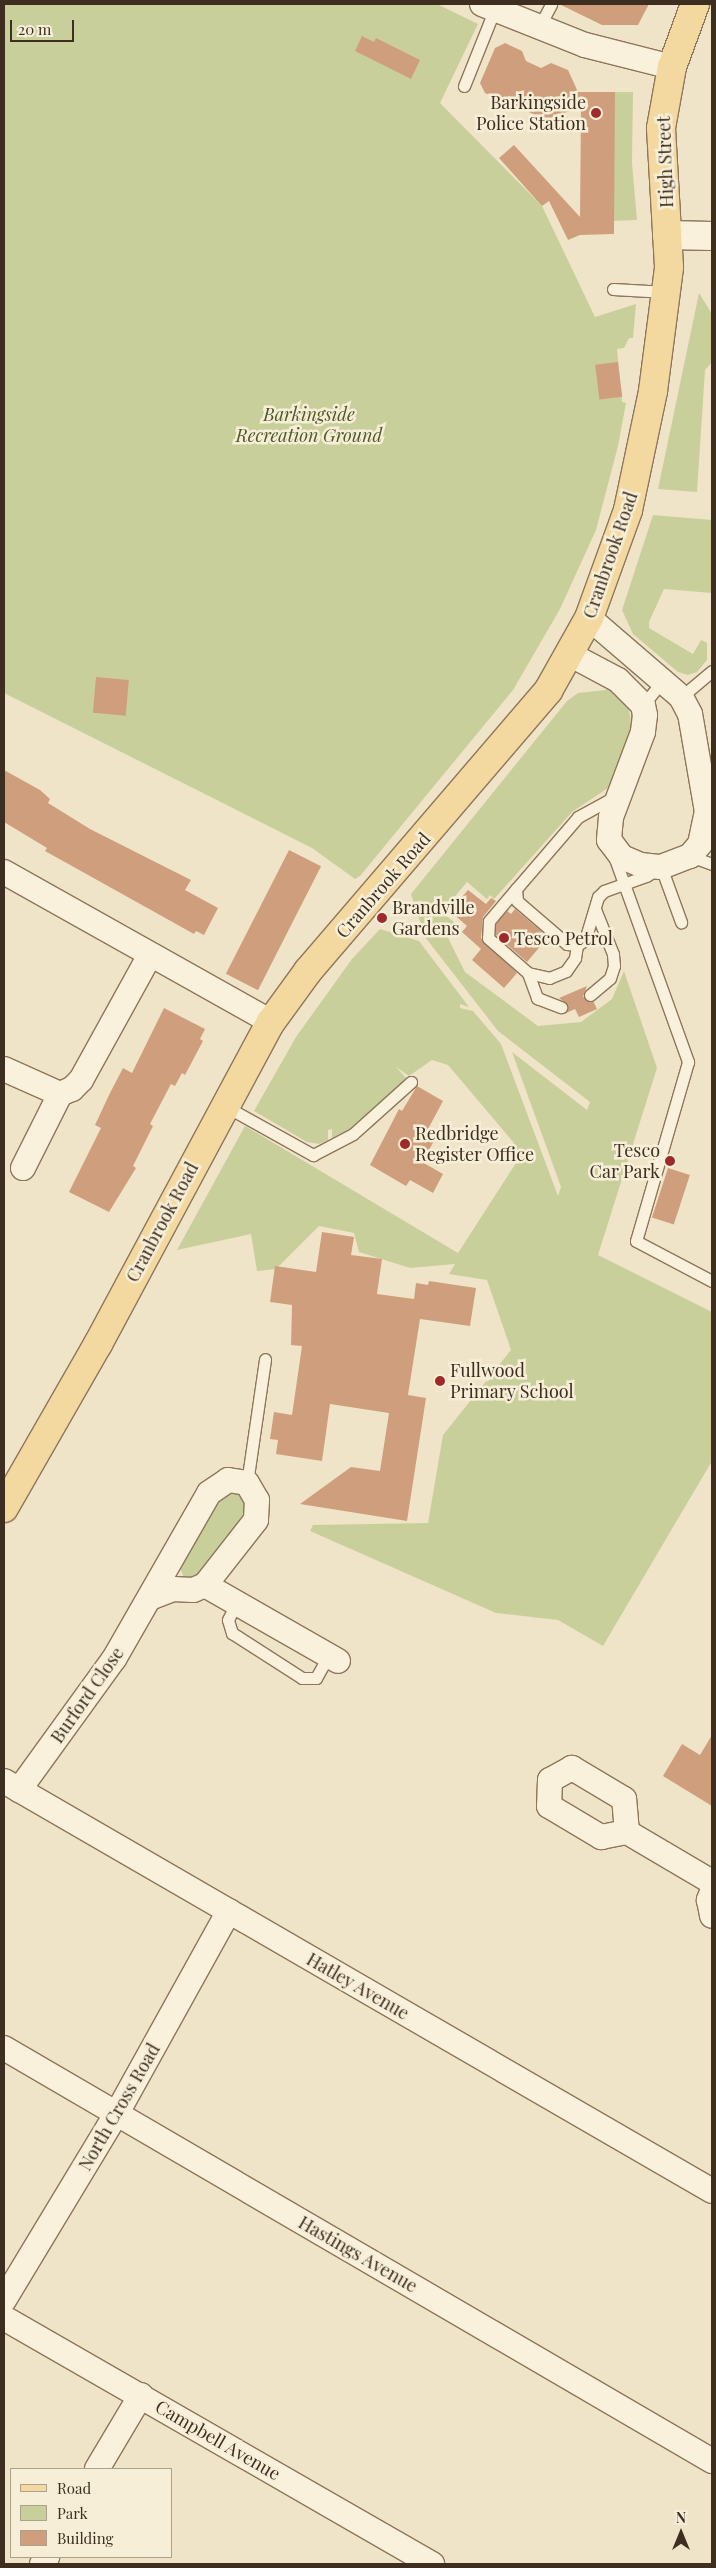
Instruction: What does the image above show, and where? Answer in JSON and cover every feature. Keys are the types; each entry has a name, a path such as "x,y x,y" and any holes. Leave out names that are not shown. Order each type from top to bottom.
{"main road":[{"name":"High Street","path":"667,235 661,128 672,66 695,4"},
{"name":"Cranbrook Road","path":"4,1508 98,1344 223,1105 271,1022 308,971 543,697 571,655 589,618 624,523 641,459 666,292 667,235"}],"street":[{"path":"492,5 539,28 585,44 672,66"},
{"path":"667,235 712,236"},
{"path":"571,655 618,680 643,705 643,732 611,816 609,840 622,857 641,865 661,866 690,856 706,830 710,816 696,733 681,696 589,618"},
{"path":"4,872 271,1022"},
{"path":"23,1168 60,1094 81,1080 150,955"},
{"path":"4,1069 60,1094"},
{"name":"Burford Close","path":"11,1785 114,1659 209,1493 228,1480 247,1484"},
{"path":"150,1598 173,1589 193,1590 206,1585 256,1520 257,1500 247,1484"},
{"path":"206,1585 334,1658"},
{"name":"Hatley Avenue","path":"11,1785 712,2192"},
{"path":"627,1832 712,1882"},
{"path":"712,1892 712,1916"},
{"name":"North Cross Road","path":"4,2300 117,2113 229,1911"},
{"name":"Hastings Avenue","path":"4,2048 712,2461"},
{"name":"Campbell Avenue","path":"4,2318 141,2395 432,2564"},
{"path":"99,2468 141,2395"}],"lane":[{"path":"539,28 550,4"},
{"path":"464,86 492,5"},
{"path":"613,289 666,292"},
{"path":"681,696 712,670"},
{"path":"643,705 663,680"},
{"path":"576,945 575,958 566,971 549,978 528,973 488,938 489,920 578,817 619,794"},
{"path":"609,840 688,1062 636,1241 712,1282"},
{"path":"690,856 712,864"},
{"path":"516,889 517,901 567,944 576,945 585,940 595,909 604,891 624,885 661,866 681,922"},
{"path":"590,995 610,978 614,966 613,954 595,909"},
{"path":"528,973 537,998 561,1008"},
{"path":"223,1105 313,1155 353,1134 411,1082"},
{"path":"247,1484 265,1358"},
{"path":"237,1602 228,1620 232,1633 302,1678 316,1678 334,1658"}],"green space":[{"name":"Barkingside Recreation Ground","path":"4,4 437,4 478,24 440,103 542,206 595,317 636,304 633,338 629,338 624,348 617,349 622,402 626,403 618,446 596,530 560,609 513,690 360,876 355,879 312,848 4,693"},
{"path":"615,92 633,92 632,163 637,220 609,221"},
{"path":"699,293 712,314 712,362 705,370 697,492 658,489"},
{"path":"653,515 712,520 712,593 664,589 649,622 649,628 693,654 701,640 707,643 707,660 697,672 688,675 678,672 633,634 622,610"},
{"path":"608,686 628,705 632,727 608,788 572,812 494,899 490,895 487,899 467,882 442,912 456,924 447,936 465,972 538,1026 581,1022 612,999 624,971 657,1068 598,1255 712,1312 712,1461 603,1646 558,1620 496,1613 310,1531 313,1525 428,1523 443,1435 511,1350 487,1280 449,1274 455,1264 410,1268 359,1252 354,1233 319,1226 276,1269 257,1271 251,1234 177,1250 245,1126 458,1253 516,1163 503,1154 514,1143 448,1065 432,1060 409,1076 396,1067 406,1078 357,1125 332,1138 332,1129 328,1130 328,1140 319,1144 307,1142 254,1111 296,1037 352,959 380,929 419,941 469,1007 460,1004 460,1008 473,1011 501,1044 558,1196 561,1187 512,1052 587,1110 590,1102 498,1031 425,937 411,894 567,701 578,693 606,690"},
{"path":"222,1491 245,1493 249,1514 201,1577 184,1578 178,1562"}],"building":[{"path":"559,4 649,4 638,25 602,25"},
{"path":"362,36 374,42 376,38 420,60 411,79 355,51"},
{"path":"505,43 522,51 526,61 541,68 551,63 568,70 578,92 615,92 614,234 580,235 568,240 549,201 542,206 499,158 514,145 580,217 581,106 547,120 485,93 480,83 495,48"},
{"path":"618,362 622,397 599,400 595,365"},
{"path":"96,677 129,680 126,716 93,713"},
{"path":"4,770 40,790 50,799 48,803 90,829 191,880 185,890 218,908 204,935 196,931 194,934 45,851 47,848 4,822"},
{"path":"289,850 321,866 258,990 226,974"},
{"path":"468,890 486,904 491,898 496,901 483,917 481,938 517,973 504,988 472,960 481,949 462,932 467,926 450,911"},
{"path":"515,909 548,937 527,962 496,935 496,924 507,911 511,914"},
{"path":"587,986 583,997 593,1001 597,1009 579,1017 575,1009 564,1014 568,1005 559,998"},
{"path":"164,1008 205,1029 200,1039 203,1041 185,1075 182,1073 175,1086 171,1084 150,1124 153,1126 133,1166 136,1168 109,1212 69,1192 101,1128 95,1125 110,1093 123,1068 132,1073"},
{"name":"Redbridge Register Office","path":"417,1086 443,1101 428,1129 438,1134 422,1162 443,1174 433,1193 410,1180 406,1186 370,1165 399,1109 402,1111"},
{"path":"668,1168 690,1175 674,1225 652,1217"},
{"name":"Fullwood Primary School","path":"322,1232 354,1237 351,1255 382,1259 377,1294 414,1299 416,1283 428,1285 429,1281 476,1288 470,1326 420,1319 408,1395 426,1398 407,1521 300,1504 351,1467 380,1471 389,1413 330,1404 322,1461 276,1454 278,1440 270,1439 274,1412 292,1415 302,1346 291,1345 292,1305 270,1302 275,1266 316,1272"},
{"path":"712,1735 712,1806 663,1776 682,1744 700,1755"}],"place":[{"name":"Barkingside Police Station","path":"596,113"},
{"name":"Brandville Gardens","path":"382,918"},
{"name":"Tesco Petrol","path":"504,938"},
{"name":"Redbridge Register Office","path":"405,1144"},
{"name":"Tesco Car Park","path":"670,1161"},
{"name":"Fullwood Primary School","path":"440,1381"}]}
